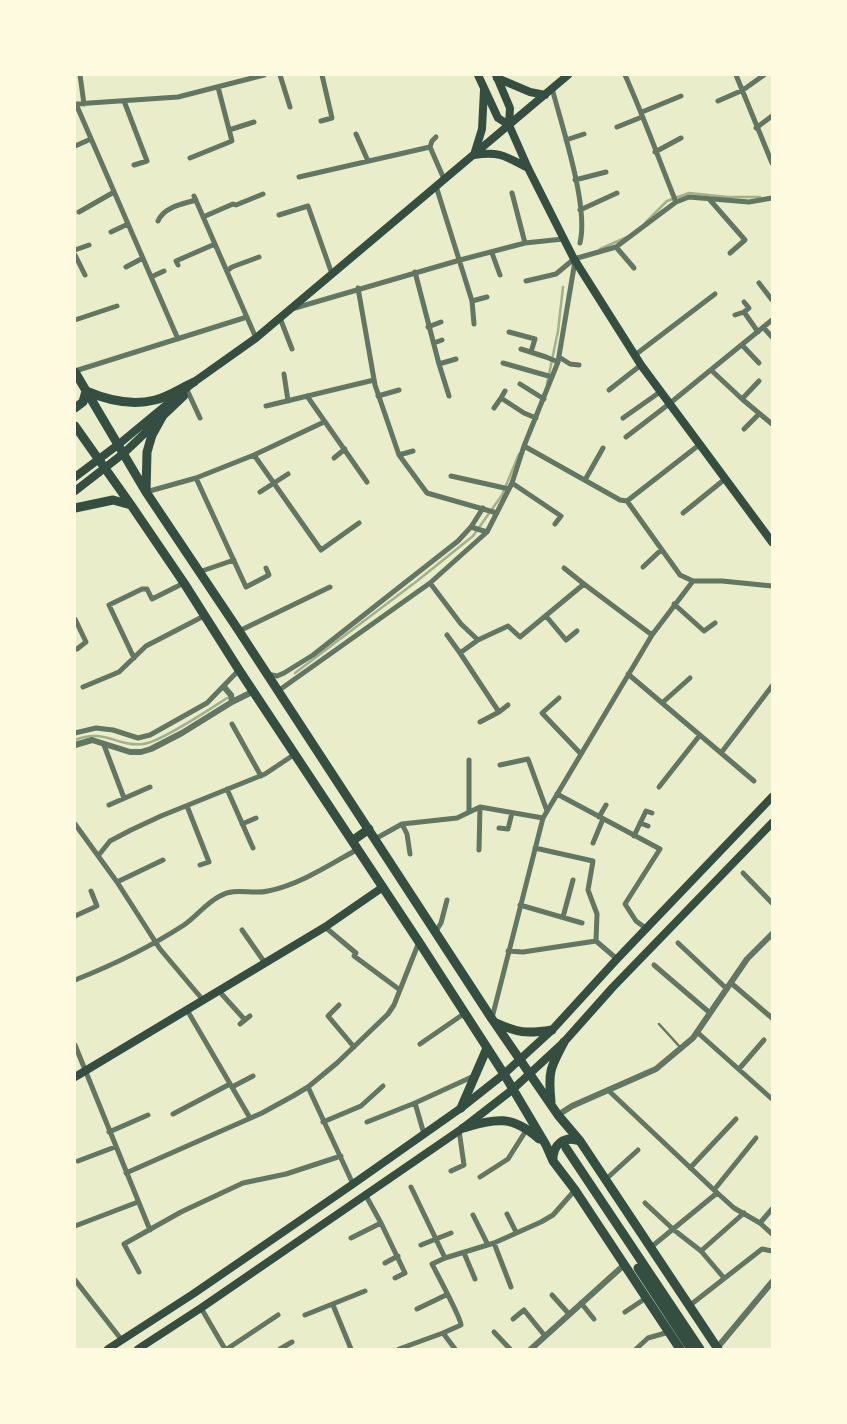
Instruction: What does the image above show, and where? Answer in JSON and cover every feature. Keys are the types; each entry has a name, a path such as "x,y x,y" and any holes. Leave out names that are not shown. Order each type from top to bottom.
{"main road":[{"path":"478,75 498,118 509,125"},
{"path":"75,477 119,444 194,382 256,338 568,75"},
{"path":"497,77 530,92 545,95"},
{"path":"497,77 510,108 509,125 528,168 574,260 641,365 772,542"},
{"path":"474,154 482,129 484,90"},
{"path":"474,154 491,152 528,168"},
{"path":"75,371 146,492 493,1020 558,1115 580,1141 717,1349"},
{"path":"86,391 100,397 130,403 156,400 194,382"},
{"path":"75,491 124,453 188,392 194,382"},
{"path":"75,408 83,402 86,391"},
{"path":"146,492 147,452 152,435 162,417"},
{"path":"75,426 131,504 184,583 504,1074 546,1145 553,1161 575,1190 680,1349"},
{"path":"75,508 113,500 131,504"},
{"path":"108,1349 353,1184 461,1108 521,1060 552,1030 772,797"},
{"path":"138,1349 201,1308 461,1129 512,1090 564,1042 613,987 772,824"},
{"path":"355,845 368,829"},
{"path":"75,1077 325,927 383,887"},
{"path":"493,1020 515,1031 532,1033 552,1030"},
{"path":"551,1105 549,1082 551,1066 564,1042"},
{"path":"461,1108 487,1048"},
{"path":"461,1129 490,1121 516,1122 546,1145"},
{"path":"553,1161 554,1149 558,1144 568,1139 580,1141"},
{"path":"691,1349 564,1149 700,1349"}],"street":[{"path":"80,75 84,104"},
{"path":"178,338 75,104 178,97 264,75"},
{"path":"280,75 290,106"},
{"path":"321,121 332,118 322,75"},
{"path":"625,75 676,202"},
{"path":"736,75 756,128 772,163"},
{"path":"718,101 743,90 764,75"},
{"path":"190,158 232,141 218,86"},
{"path":"552,88 575,180 582,234 580,243"},
{"path":"617,127 681,96"},
{"path":"124,101 147,161 134,165"},
{"path":"756,128 772,116"},
{"path":"230,130 254,122"},
{"path":"356,134 368,161"},
{"path":"566,140 584,134"},
{"path":"436,137 430,147 444,179"},
{"path":"75,146 91,138"},
{"path":"655,152 681,138"},
{"path":"299,177 430,147"},
{"path":"575,180 606,172"},
{"path":"436,186 472,301 474,324"},
{"path":"78,212 114,192"},
{"path":"512,192 525,243"},
{"path":"580,210 618,193"},
{"path":"204,217 233,204 236,205 263,194"},
{"path":"158,221 168,206 195,198 256,338"},
{"path":"526,281 556,274 574,260 616,247 676,202 689,198 749,202 772,198"},
{"path":"710,200 745,240 730,253"},
{"path":"279,215 308,206 332,274"},
{"path":"111,232 128,224"},
{"path":"291,309 414,272 525,243 563,239"},
{"path":"178,265 176,261 215,244"},
{"path":"75,250 89,245"},
{"path":"616,247 634,268"},
{"path":"492,252 500,275"},
{"path":"75,255 85,275"},
{"path":"227,271 232,267 259,257"},
{"path":"126,266 143,258"},
{"path":"278,692 430,583 486,532 510,486 559,360 574,260"},
{"path":"151,277 164,271"},
{"path":"414,272 449,396"},
{"path":"759,283 772,300"},
{"path":"358,288 374,380 399,455 427,493 497,513"},
{"path":"635,355 716,294"},
{"path":"472,301 487,297"},
{"path":"735,315 749,308 744,302"},
{"path":"75,320 117,306"},
{"path":"744,312 758,332"},
{"path":"75,371 247,316"},
{"path":"280,318 292,349"},
{"path":"626,437 772,320"},
{"path":"428,327 441,322"},
{"path":"763,328 772,337"},
{"path":"509,332 535,339 531,352"},
{"path":"434,343 442,340"},
{"path":"742,345 759,363"},
{"path":"521,349 570,364 580,364"},
{"path":"439,364 456,359"},
{"path":"503,363 552,378"},
{"path":"609,390 641,365"},
{"path":"711,370 772,424"},
{"path":"284,374 288,401"},
{"path":"266,406 374,380"},
{"path":"742,399 759,381"},
{"path":"520,384 544,399"},
{"path":"378,396 398,390"},
{"path":"494,408 506,391"},
{"path":"188,392 200,418"},
{"path":"623,418 660,392"},
{"path":"307,396 367,482"},
{"path":"500,398 536,418"},
{"path":"744,430 759,414"},
{"path":"146,492 196,478 254,455 324,422"},
{"path":"524,446 620,500 627,501 699,445"},
{"path":"585,480 603,448"},
{"path":"334,458 345,449"},
{"path":"399,455 413,451"},
{"path":"254,455 321,550 359,523"},
{"path":"260,492 288,474"},
{"path":"450,476 499,487 510,486 562,516 554,524"},
{"path":"196,478 246,587 270,575 266,568"},
{"path":"683,513 725,479"},
{"path":"627,501 680,575 693,581 722,581 772,586"},
{"path":"267,674 277,676 313,655 458,540 471,527 483,508"},
{"path":"471,527 486,532"},
{"path":"643,567 661,550"},
{"path":"199,572 234,560"},
{"path":"564,568 652,635"},
{"path":"493,1020 508,951 543,818 652,635 693,581"},
{"path":"134,658 109,605 142,589 147,589 152,599 184,583"},
{"path":"430,583 461,624 478,640"},
{"path":"460,653 478,640 508,626 520,637 584,584"},
{"path":"239,631 330,587"},
{"path":"674,604 704,631 715,622"},
{"path":"83,687 119,672 146,646 204,616"},
{"path":"546,616 566,640 577,631"},
{"path":"75,620 86,642 77,649"},
{"path":"447,635 499,712"},
{"path":"75,733 96,728 113,730 138,738 150,735 207,703 239,670"},
{"path":"628,674 754,781"},
{"path":"662,703 690,678"},
{"path":"224,686 231,695 232,702"},
{"path":"721,753 772,686"},
{"path":"75,746 92,740 130,752 141,752 151,749 254,691"},
{"path":"558,698 542,713 581,754"},
{"path":"480,722 508,706"},
{"path":"232,724 261,776"},
{"path":"659,787 700,735"},
{"path":"104,744 124,798"},
{"path":"98,856 110,841 161,816 261,776 295,754"},
{"path":"500,765 528,759 547,811"},
{"path":"469,760 469,812"},
{"path":"109,805 150,787"},
{"path":"227,789 253,848"},
{"path":"557,794 660,850 625,904 636,920 646,929"},
{"path":"593,843 606,805"},
{"path":"188,806 209,862 200,865"},
{"path":"478,850 480,807"},
{"path":"375,839 402,824 457,818 480,807 543,818"},
{"path":"499,828 508,828 512,812"},
{"path":"634,836 640,823 649,812"},
{"path":"242,824 256,818"},
{"path":"640,823 648,826"},
{"path":"75,824 117,882 160,949 203,1000"},
{"path":"402,824 407,834 410,854"},
{"path":"75,980 130,956 156,942 186,923 222,894 243,891 256,893 270,891 321,870 355,845"},
{"path":"535,848 592,861 588,890 597,914 596,941"},
{"path":"117,882 163,860"},
{"path":"743,873 772,903"},
{"path":"563,918 573,880"},
{"path":"75,916 98,906 91,891"},
{"path":"436,931 441,923 447,900"},
{"path":"520,905 582,923"},
{"path":"325,927 356,953 354,956 400,990"},
{"path":"242,930 265,963"},
{"path":"558,1115 572,1106 656,1068 693,1038 748,959 771,937"},
{"path":"508,951 523,952 596,941 617,959"},
{"path":"126,1173 262,1113 308,1087 388,1014 394,1005 419,942"},
{"path":"678,943 727,989"},
{"path":"654,965 710,1013"},
{"path":"731,983 772,1018"},
{"path":"219,991 245,1020"},
{"path":"339,1005 328,1016 354,1047"},
{"path":"187,1010 250,1118"},
{"path":"420,1044 465,1013"},
{"path":"697,1032 772,1099"},
{"path":"739,1069 764,1040"},
{"path":"75,1046 150,1230"},
{"path":"173,1114 253,1076"},
{"path":"367,1122 415,1103 474,1076"},
{"path":"323,1122 361,1106 383,1086"},
{"path":"308,1087 353,1184"},
{"path":"608,1090 734,1208 760,1223 772,1234"},
{"path":"415,1103 424,1134"},
{"path":"109,1132 148,1115"},
{"path":"690,1168 736,1118"},
{"path":"451,1171 464,1165 461,1129"},
{"path":"480,1177 508,1159 527,1129"},
{"path":"650,1248 674,1230 716,1192 756,1138"},
{"path":"78,1161 115,1147"},
{"path":"606,1180 638,1150"},
{"path":"139,1272 124,1244 181,1212 243,1183 286,1174 341,1156"},
{"path":"411,1187 445,1258"},
{"path":"399,1349 443,1333 461,1324 461,1320 446,1295 432,1264 445,1258 494,1243 553,1215 575,1190"},
{"path":"365,1194 405,1273 394,1278"},
{"path":"75,1226 138,1202"},
{"path":"645,1203 674,1230 701,1251 724,1278"},
{"path":"760,1223 772,1209"},
{"path":"701,1251 744,1213"},
{"path":"507,1214 516,1232"},
{"path":"473,1215 488,1245"},
{"path":"352,1238 381,1223"},
{"path":"421,1245 451,1233"},
{"path":"494,1243 511,1286"},
{"path":"689,1306 762,1249 772,1251"},
{"path":"464,1253 475,1279"},
{"path":"385,1263 398,1256"},
{"path":"534,1348 624,1265"},
{"path":"76,1282 121,1340"},
{"path":"717,1349 772,1282"},
{"path":"305,1315 365,1291"},
{"path":"417,1309 446,1295"},
{"path":"552,1295 569,1314"},
{"path":"625,1312 646,1298"},
{"path":"581,1303 594,1319"},
{"path":"333,1305 351,1349"},
{"path":"201,1308 226,1349 278,1315"},
{"path":"513,1319 524,1310 545,1336"},
{"path":"494,1332 510,1349"},
{"path":"636,1349 648,1338 669,1332"},
{"path":"443,1333 455,1349"},
{"path":"280,1349 292,1342"}],"lane":[{"path":"659,1024 681,1048"}],"waterway":[{"path":"645,223 667,201 689,193 728,197 760,197"},
{"path":"600,249 627,237"},
{"path":"547,384 558,331 563,287"},
{"path":"295,673 417,581 473,536 502,495 519,454"},
{"path":"75,740 95,736 134,744 151,742 161,738 227,698"}]}
